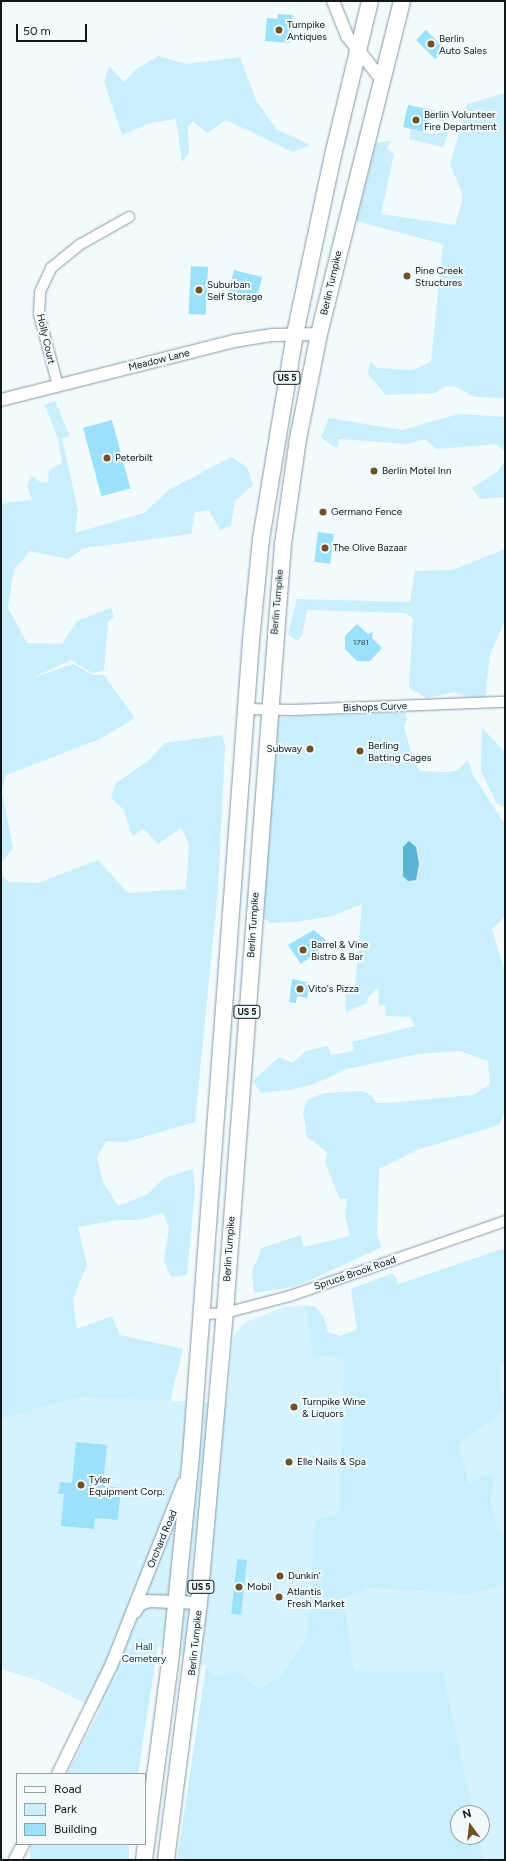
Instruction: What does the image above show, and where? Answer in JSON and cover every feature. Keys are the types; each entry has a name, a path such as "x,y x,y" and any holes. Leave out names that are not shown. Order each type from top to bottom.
{"highway":[{"name":"US 5","path":"146,1844 177,1601 191,1456 246,709 261,539 295,334 357,52 370,1"},
{"name":"Berlin Turnpike","path":"166,1860 199,1603 225,1313 277,592 290,492 319,334 402,1"},
{"name":"US 5","path":"144,1860 146,1845"}],"street":[{"path":"333,1 340,22 357,52 382,80"},
{"name":"Holly Court","path":"58,386 39,314 40,292 51,268 81,244 129,217"},
{"name":"Meadow Lane","path":"1,400 234,341 295,334 319,334"},
{"name":"Bishops Curve","path":"246,709 269,710 505,702"},
{"name":"Spruce Brook Road","path":"202,1314 225,1313 290,1296 505,1221"},
{"name":"Orchard Road","path":"58,1773 129,1622 141,1588 170,1522 191,1456"},
{"name":"Orchard Road","path":"129,1622 140,1604 149,1601 199,1603"},
{"path":"14,1860 22,1845"}],"shaded area":[{"path":"305,1305 313,1356 341,1357 344,1361 339,1513 315,1519 307,1638 279,1678 259,1689 236,1670 217,1677 206,1667 138,1637 101,1711 40,1681 1,1669 1,1419 78,1397 227,1403 233,1336 244,1323 283,1307"},
{"path":"505,1361 505,1538 497,1525 491,1503 494,1484 492,1473 469,1484 459,1444 504,1410 499,1365"},
{"path":"505,1584 505,1860 484,1860 481,1845 490,1845 490,1805 472,1805 443,1672 354,1671 344,1597 368,1588 468,1594"}],"green space":[{"path":"159,56 186,64 240,57 256,100 276,129 310,145 293,152 226,120 207,133 193,121 188,127 189,153 182,162 176,119 151,123 122,135 104,82 109,66 124,82 136,69"},
{"path":"505,93 505,398 475,397 456,387 446,386 435,393 386,395 368,374 370,361 377,368 412,370 431,362 443,244 356,221 376,143 391,141 387,148 394,154 381,214 455,225 462,202 462,192 450,165 467,104"},
{"path":"411,129 433,134 449,131 443,147 409,139"},
{"path":"55,401 70,436 62,439 78,510 75,533 144,513 169,490 231,457 247,467 253,485 235,501 231,526 220,530 209,510 195,512 191,534 84,548 68,559 30,551 14,570 8,608 27,643 62,644 77,621 111,608 114,617 108,621 104,671 92,673 71,660 30,679 73,664 93,675 104,675 135,718 100,739 6,775 2,792 13,848 1,863 1,503 32,500 27,487 31,476 42,483 48,482 49,470 62,463 58,439 45,405"},
{"path":"459,414 505,417 505,452 496,444 437,449 425,439 408,444 339,439 338,447 334,447 321,437 329,418 402,430"},
{"path":"505,461 505,497 480,499 472,488 497,472"},
{"path":"505,549 505,620 490,655 485,698 468,697 454,692 427,698 409,688 413,618 405,613 307,610 302,635 297,641 288,634 297,599 410,602 415,571 452,570"},
{"path":"405,712 407,719 404,727 413,759 420,771 447,772 458,770 468,760 473,775 504,823 505,917 492,929 505,972 505,1111 499,1125 417,1150 379,1169 377,1236 382,1247 297,1286 254,1293 252,1271 262,1248 301,1235 304,1247 350,1236 345,1215 347,1199 340,1199 325,1163 327,1152 307,1137 303,1112 307,1100 324,1093 361,1091 371,1095 376,1103 388,1103 473,1095 490,1084 488,1061 460,1051 418,1054 347,1069 314,1084 289,1090 261,1093 253,1081 279,1057 292,1063 306,1051 328,1046 331,1055 354,1051 352,1042 415,1026 410,1017 386,1016 385,1005 379,1006 378,988 368,997 367,1003 346,1012 345,992 355,989 362,904 332,916 296,922 269,923 261,914 279,717"},
{"path":"482,728 505,752 505,807 497,804 481,771"},
{"path":"222,735 225,746 218,889 195,1122 126,1142 106,1141 97,1157 103,1182 118,1206 148,1194 164,1178 193,1169 195,1189 187,1275 171,1277 164,1260 169,1228 163,1213 139,1220 117,1220 78,1227 87,1265 73,1299 77,1329 112,1316 120,1335 183,1349 170,1401 78,1397 1,1419 1,874 9,882 38,883 98,860 128,893 186,889 189,844 181,828 158,844 144,829 132,836 124,810 111,798 116,783 148,761 165,743"},
{"path":"505,1248 505,1361 499,1365 504,1410 459,1444 469,1483 492,1473 494,1484 491,1503 497,1525 505,1538 505,1584 468,1594 368,1588 344,1598 354,1671 443,1672 472,1805 450,1805 450,1845 481,1845 484,1860 177,1860 206,1667 217,1677 236,1670 259,1689 279,1678 307,1638 315,1519 339,1513 344,1361 341,1357 313,1356 305,1305 316,1307 323,1316 328,1332 340,1336 357,1329 351,1289 393,1273 399,1284"},
{"name":"Hall Cemetery","path":"138,1636 158,1644 138,1773 68,1773"},
{"path":"30,1845 129,1845 129,1860 30,1860"}],"water":[{"path":"409,841 416,847 419,864 416,880 408,881 403,876 403,847"}],"building":[{"name":"Turnpike Antiques","path":"278,14 293,15 290,43 265,41 267,18 277,19"},
{"name":"Berlin Auto Sales","path":"426,30 445,49 435,59 416,40"},
{"name":"Berlin Volunteer Fire Department","path":"408,105 446,113 444,121 428,118 425,132 403,127"},
{"name":"Suburban Self Storage","path":"191,266 208,267 205,315 188,314"},
{"path":"234,270 262,277 255,304 227,297"},
{"name":"Peterbilt","path":"112,420 130,489 101,496 83,428"},
{"name":"The Olive Bazaar","path":"318,532 334,534 330,564 314,562"},
{"path":"357,624 368,634 373,632 372,638 382,648 370,661 357,661 345,649 345,636"},
{"name":"Barrel & Vine Bistro & Bar","path":"314,930 329,943 301,964 288,945"},
{"name":"Vito's Pizza","path":"292,979 310,983 307,998 297,996 296,1003 289,1002"},
{"name":"Tyler Equipment Corp.","path":"76,1442 107,1445 103,1486 121,1488 118,1520 95,1518 94,1529 61,1526 64,1494 58,1494 60,1482 72,1483"},
{"name":"Mobil","path":"237,1559 247,1560 241,1615 231,1614"}],"place":[{"name":"Turnpike Antiques","path":"279,30"},
{"name":"Berlin Auto Sales","path":"431,44"},
{"name":"Berlin Volunteer Fire Department","path":"416,120"},
{"name":"Pine Creek Structures","path":"407,276"},
{"name":"Suburban Self Storage","path":"199,290"},
{"name":"Peterbilt","path":"107,458"},
{"name":"Berlin Motel Inn","path":"374,471"},
{"name":"Germano Fence","path":"323,512"},
{"name":"The Olive Bazaar","path":"325,548"},
{"name":"Subway","path":"310,749"},
{"name":"Berling Batting Cages","path":"360,751"},
{"name":"Barrel & Vine Bistro & Bar","path":"303,950"},
{"name":"Vito's Pizza","path":"300,989"},
{"name":"Turnpike Wine & Liquors","path":"294,1407"},
{"name":"Elle Nails & Spa","path":"289,1462"},
{"name":"Tyler Equipment Corp.","path":"81,1485"},
{"name":"Dunkin'","path":"280,1576"},
{"name":"Mobil","path":"239,1587"},
{"name":"Atlantis Fresh Market","path":"279,1597"}]}
